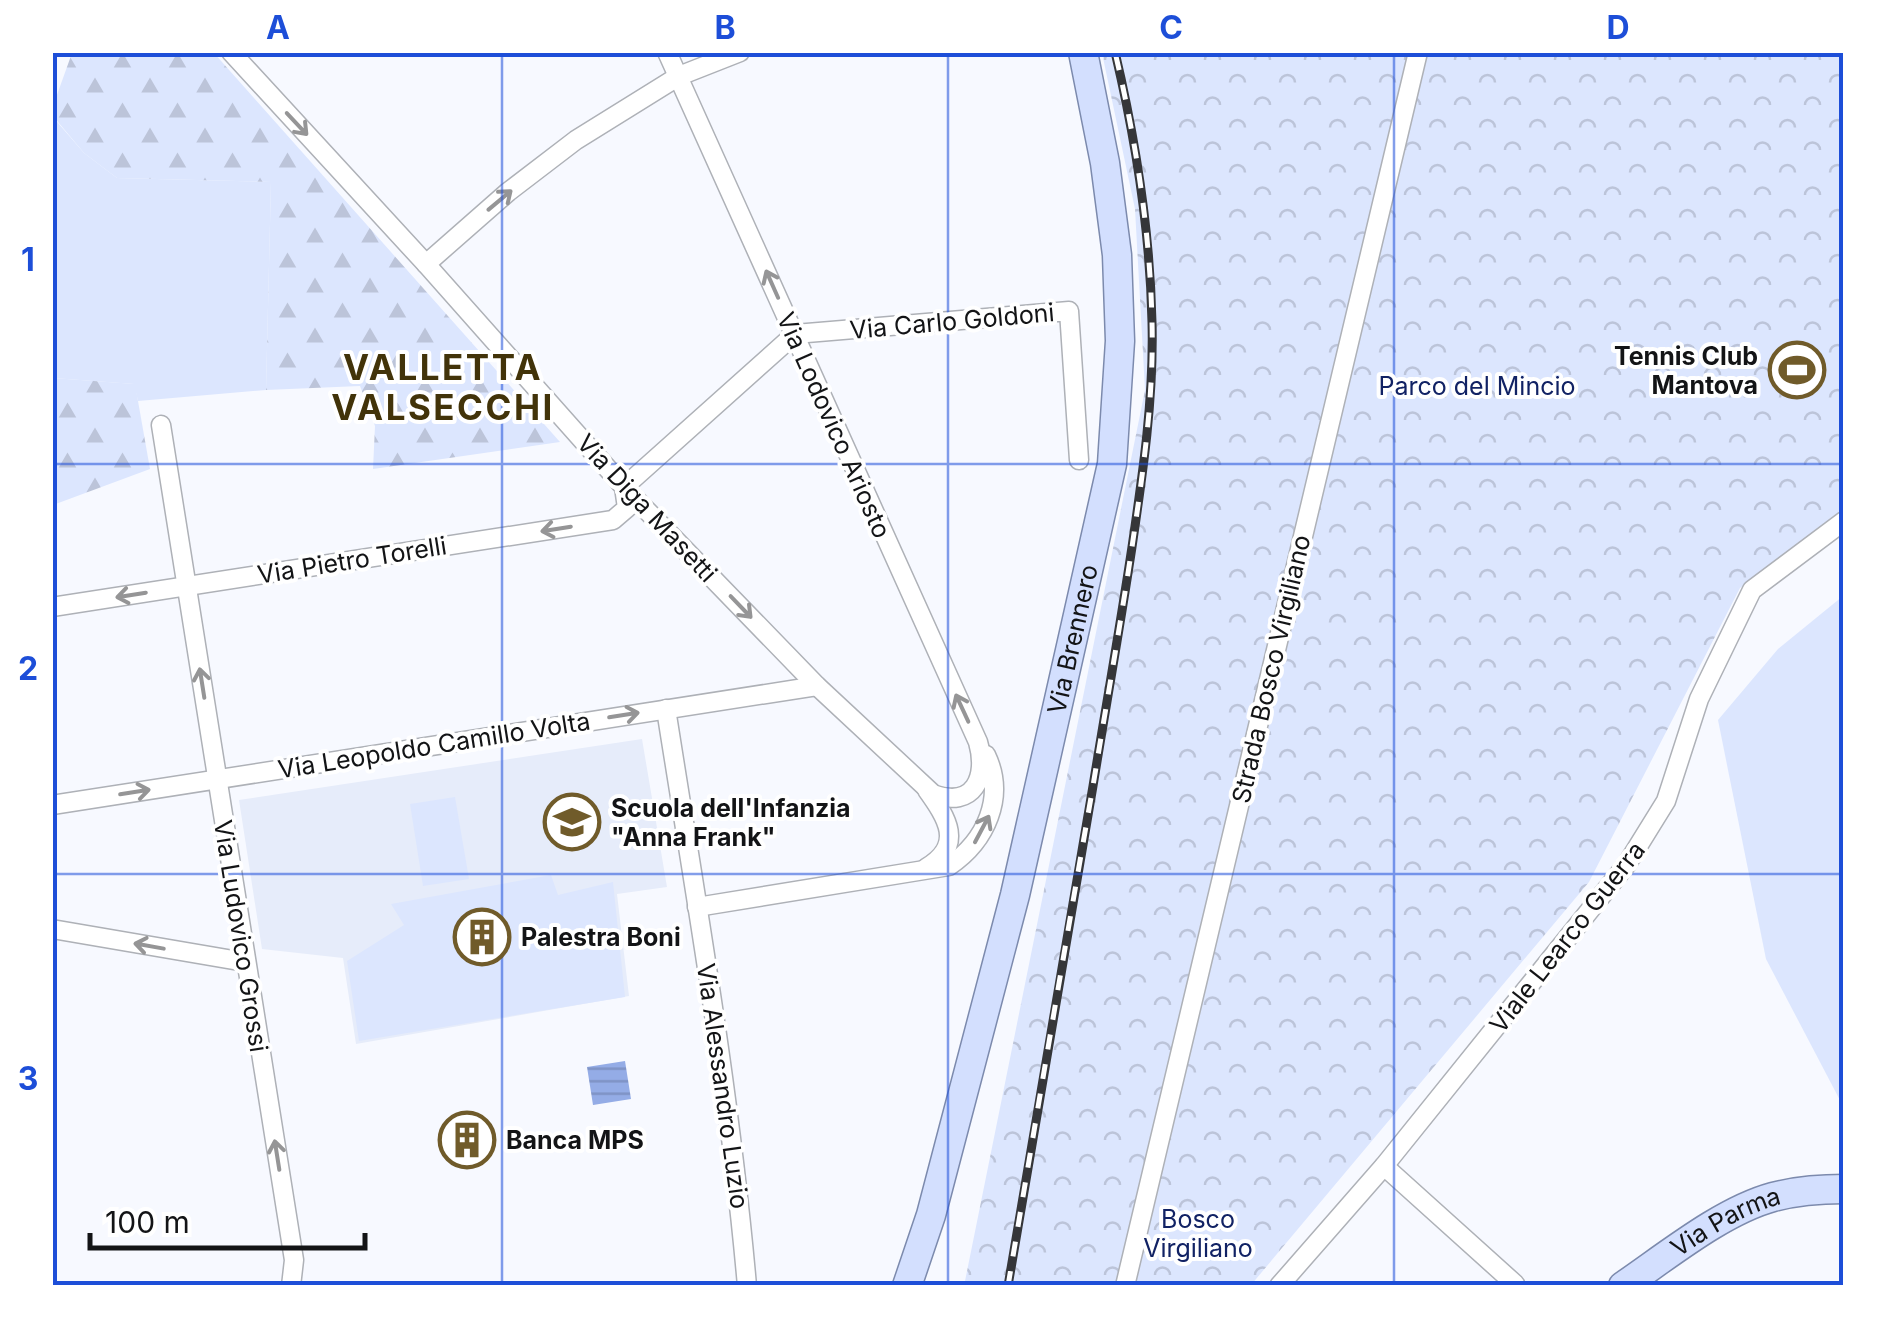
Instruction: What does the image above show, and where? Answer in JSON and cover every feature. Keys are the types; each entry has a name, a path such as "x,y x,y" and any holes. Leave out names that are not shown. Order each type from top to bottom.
{"main road":[{"name":"Via Brennero","path":"907,1286 931,1215 1016,896 1112,464 1120,342 1117,255 1083,52"},
{"name":"Via Parma","path":"1624,1286 1737,1211 1792,1192 1844,1189"},
{"name":"Via Brennero","path":"924,1286 931,1215"}],"street":[{"name":"Via Diga Masetti","path":"232,52 624,487 816,686 924,787 944,814 949,839 937,861 906,874"},
{"name":"Via Lodovico Ariosto","path":"666,52 908,593 992,769 994,783 987,824 971,848 949,866 697,907"},
{"path":"426,264 508,192 576,140 679,76 740,52"},
{"name":"Strada Bosco Virgiliano","path":"1124,1286 1418,52"},
{"name":"Via Carlo Goldoni","path":"794,334 1069,311 1078,460"},
{"path":"624,487 794,334"},
{"name":"Via Ludovico Grossi","path":"161,425 294,1260 291,1286"},
{"name":"Via Pietro Torelli","path":"52,607 614,520 627,508 624,487"},
{"name":"Viale Learco Guerra","path":"1279,1286 1384,1166 1628,864 1666,801 1699,699 1752,590 1844,521"},
{"name":"Via Leopoldo Camillo Volta","path":"52,805 816,686"},
{"name":"Via Alessandro Luzio","path":"666,709 716,1030 747,1286"},
{"path":"924,787 943,798 964,795 979,780 982,770 978,742"},
{"path":"52,929 246,962"},
{"path":"1384,1166 1515,1284"}],"shaded area":[{"path":"642,739 667,887 617,894 629,996 356,1044 343,958 262,949 239,800"}],"green space":[{"path":"72,53 214,53 560,442 373,469 375,426 360,386 266,390 271,182 117,178 84,153 53,116"},
{"name":"Parco del Mincio","path":"1102,53 1843,53 1843,512 1740,588 1589,882 1251,1285 964,1286 1145,390 1135,209"},
{"path":"52,116 84,153 117,178 271,182 266,390 138,401 134,384 53,378"},
{"path":"53,378 135,384 150,469 53,505"},
{"path":"1843,596 1843,1106 1766,959 1718,720 1778,649"},
{"path":"455,797 469,879 423,886 410,804"},
{"path":"551,875 558,895 613,882 625,997 359,1041 347,961 404,925 391,904"}],"water":[{"path":"625,1061 631,1099 593,1105 587,1067"}],"railway":[{"path":"1008,1286 1123,607 1149,406 1152,322 1145,220 1115,52"}],"place":[{"name":"Tennis Club Mantova","path":"1797,370"},
{"name":"Scuola dell'Infanzia \"Anna Frank\"","path":"572,822"},
{"name":"Palestra Boni","path":"482,937"},
{"name":"Banca MPS","path":"467,1140"}],"district":[{"name":"VALLETTA VALSECCHI","path":"443,387"}],"park label":[{"name":"Bosco Virgiliano","path":"1198,1234"}]}
